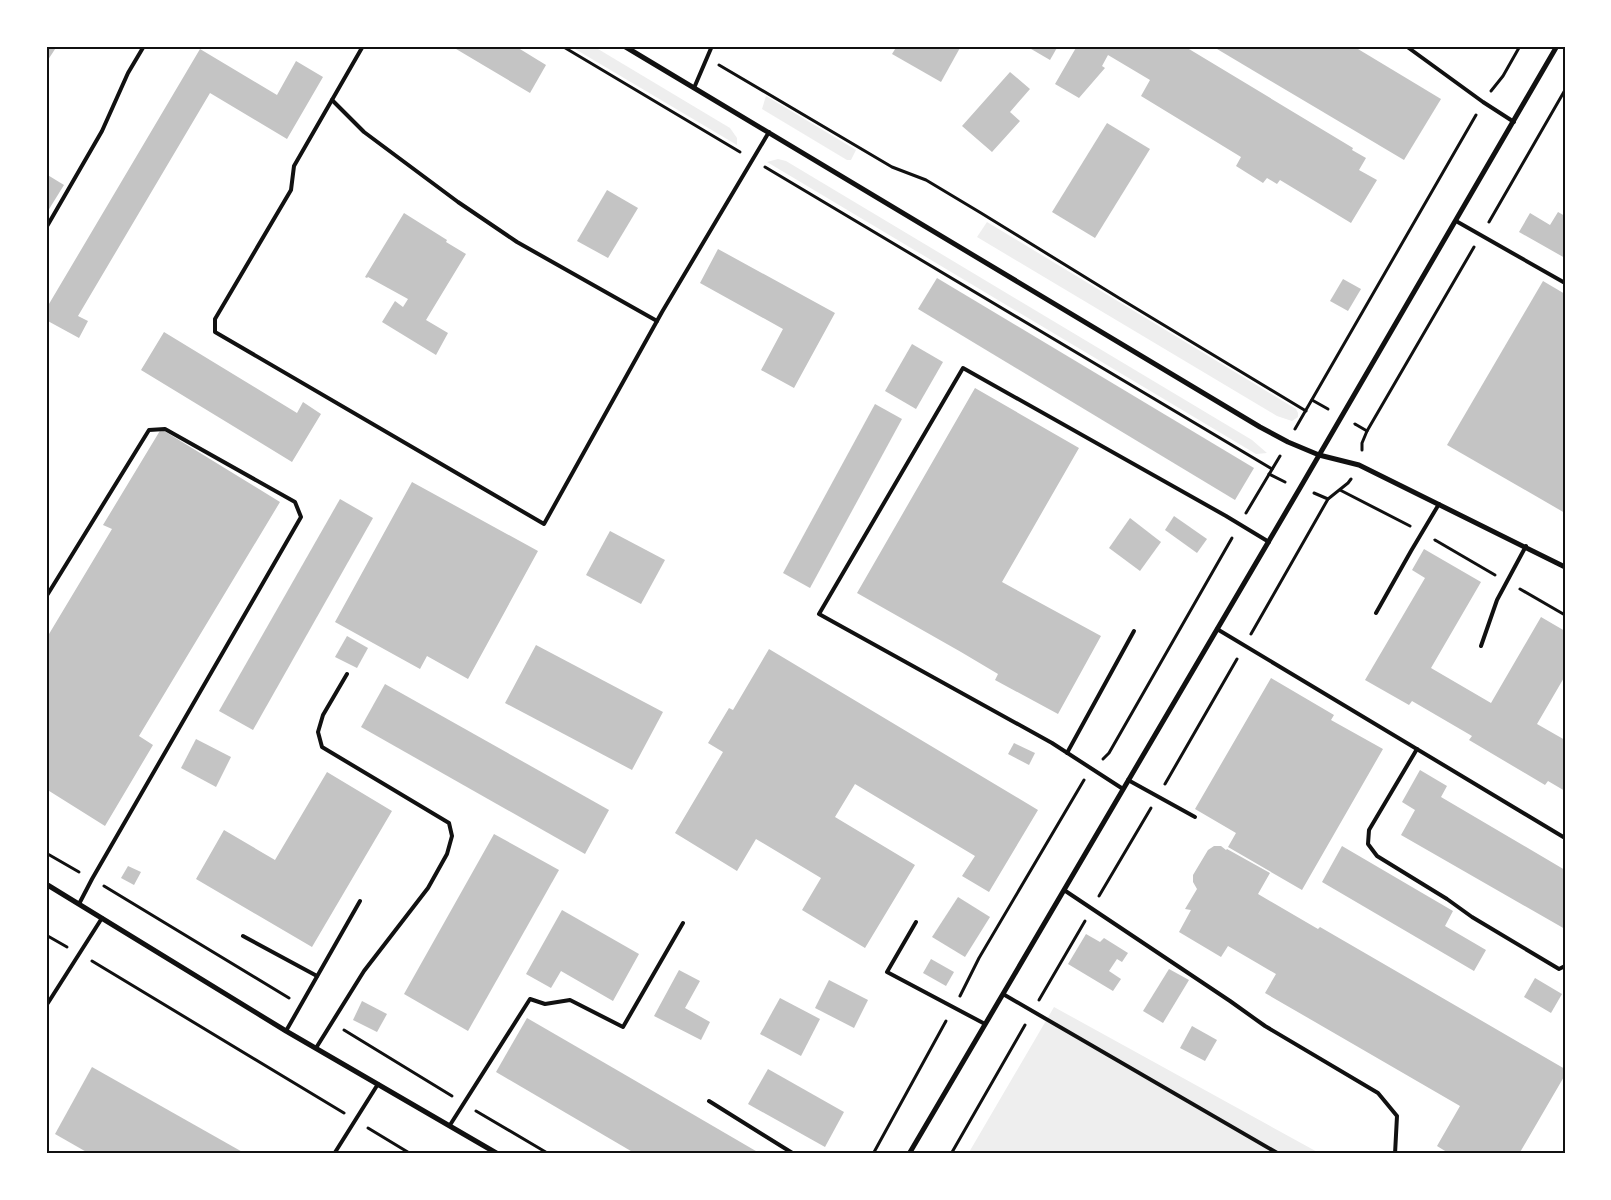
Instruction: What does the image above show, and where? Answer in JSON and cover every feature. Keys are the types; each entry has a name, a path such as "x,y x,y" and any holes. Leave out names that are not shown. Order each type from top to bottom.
{"street":[{"path":"624,46 1243,417 1288,442 1319,454 1359,465 1565,566"},
{"path":"908,1154 1269,542 1557,46"},
{"path":"46,884 286,1031 498,1154"}],"lane":[{"path":"46,228 102,131 128,73 144,46"},
{"path":"363,46 294,166 291,190 215,319 215,332 544,524 657,321 769,132"},
{"path":"694,88 712,46"},
{"path":"1406,46 1514,122"},
{"path":"332,100 364,132 458,202 517,242 657,321"},
{"path":"1456,221 1565,283"},
{"path":"1123,788 1067,752 819,614 964,368 1269,542"},
{"path":"46,597 149,430 165,429 295,502 302,517 79,904"},
{"path":"1376,613 1439,504"},
{"path":"1481,646 1497,600 1526,546"},
{"path":"1217,629 1565,838"},
{"path":"1067,752 1134,631"},
{"path":"316,1048 364,972 428,888 447,854 452,836 449,823 322,747 318,732 323,715 347,674"},
{"path":"1417,750 1369,830 1368,844 1377,856 1447,899 1472,917 1559,969 1565,966"},
{"path":"1128,780 1195,817"},
{"path":"1064,890 1265,1026 1378,1093 1397,1116 1395,1154"},
{"path":"286,1031 360,901"},
{"path":"46,1006 102,918"},
{"path":"916,922 887,972 985,1024"},
{"path":"450,1125 530,999 545,1004 570,1000 623,1027 683,923"},
{"path":"243,936 317,976"},
{"path":"1003,994 1279,1154"},
{"path":"334,1154 378,1084"},
{"path":"709,1101 794,1154"}],"path":[{"path":"562,46 1272,469"},
{"path":"872,1154 928,1057 979,958 1081,783 1109,753 1483,102 1503,76 1520,46"},
{"path":"708,58 892,166 926,180 974,208 1306,411"},
{"path":"951,1154 1328,498 1348,483 1359,465 1362,456 1362,444 1368,431 1565,90"},
{"path":"1340,489 1422,532 1565,615"},
{"path":"46,935 79,953 411,1154"}],"shaded area":[{"path":"570,46 593,46 730,128 737,138 737,145"},
{"path":"766,96 856,150 851,160 847,160 762,109"},
{"path":"778,159 786,161 1252,440 1267,453 1256,454 767,162"},
{"path":"987,222 1296,409 1298,417 1292,421 1277,416 977,237"},
{"path":"1054,1007 1321,1154 968,1154"}],"building":[{"path":"46,46 57,46 46,63"},
{"path":"451,46 515,46 546,65 530,93"},
{"path":"897,46 961,46 941,82 892,54"},
{"path":"1026,46 1058,46 1050,60"},
{"path":"1077,46 1184,46 1353,148 1352,150 1366,158 1359,170 1377,180 1351,223 1280,180 1277,184 1267,178 1263,183 1236,166 1241,157 1141,96 1150,80 1108,55 1102,66 1105,68 1079,98 1055,84"},
{"path":"1212,46 1353,46 1441,99 1404,160"},
{"path":"200,49 277,95 296,61 323,77 287,139 210,93 78,316 88,321 79,338 46,320 46,309"},
{"path":"1010,72 1030,89 1010,112 1020,121 992,152 962,126"},
{"path":"1107,123 1150,149 1095,238 1052,212"},
{"path":"46,174 64,185 46,214"},
{"path":"607,190 638,208 608,258 577,241"},
{"path":"1558,212 1565,216 1565,258 1519,232 1530,213 1550,225"},
{"path":"404,213 466,254 426,320 448,333 436,355 382,322 395,301 403,307 408,299 365,277"},
{"path":"718,249 835,313 794,388 761,370 783,329 700,283"},
{"path":"937,278 1254,468 1235,500 918,309"},
{"path":"1343,279 1361,289 1348,311 1330,301"},
{"path":"1543,281 1565,294 1565,513 1447,445"},
{"path":"164,332 297,413 303,402 321,414 292,462 141,370"},
{"path":"912,344 943,362 916,409 885,391"},
{"path":"975,388 1079,448 1002,582 1101,636 1058,714 995,680 998,674 857,593"},
{"path":"875,404 902,419 810,588 783,573"},
{"path":"161,429 280,502 139,736 153,745 105,826 46,789 46,639 112,529 103,525"},
{"path":"412,482 538,551 468,679 427,656 420,669 335,622"},
{"path":"340,499 373,518 253,730 219,711"},
{"path":"1174,516 1207,539 1197,553 1165,530"},
{"path":"1130,518 1161,542 1140,571 1109,548"},
{"path":"610,531 665,560 641,604 586,575"},
{"path":"1424,549 1481,582 1431,668 1491,703 1541,617 1565,631 1565,676 1537,724 1565,740 1565,791 1548,781 1545,785 1469,740 1472,736 1412,701 1409,705 1365,680 1425,578 1412,570"},
{"path":"347,636 368,648 357,668 335,657"},
{"path":"536,645 663,712 632,770 505,703"},
{"path":"769,649 1038,810 989,892 962,876 975,856 855,784 835,817 915,865 865,948 802,910 821,878 756,839 737,871 675,833 723,752 708,743 729,708 733,710"},
{"path":"1271,678 1334,715 1331,720 1383,749 1302,890 1228,847 1236,833 1195,809"},
{"path":"385,684 609,810 585,854 361,727"},
{"path":"196,739 231,757 216,787 181,768"},
{"path":"1014,743 1035,753 1029,765 1008,754"},
{"path":"1420,770 1447,786 1441,797 1565,870 1565,929 1401,835 1415,810 1402,802"},
{"path":"327,772 392,811 312,947 196,879 224,830 275,860"},
{"path":"494,834 559,870 468,1031 404,994"},
{"path":"1214,846 1221,846 1270,873 1258,894 1318,929 1320,927 1565,1069 1565,1075 1519,1154 1450,1154 1437,1146 1460,1106 1265,993 1276,974 1228,946 1221,957 1179,932 1191,910 1185,909 1197,889 1193,882 1193,875 1208,850"},
{"path":"1342,846 1453,911 1445,926 1486,950 1474,971 1322,882"},
{"path":"128,866 141,872 134,885 121,878"},
{"path":"958,897 990,917 965,957 932,937"},
{"path":"562,910 639,954 613,1001 561,971 551,988 526,974"},
{"path":"1086,934 1100,942 1104,938 1128,953 1122,962 1117,959 1109,971 1121,979 1113,991 1068,964"},
{"path":"931,959 954,972 946,986 923,973"},
{"path":"1169,969 1189,980 1163,1023 1143,1011"},
{"path":"679,970 700,981 685,1008 710,1022 701,1040 654,1016"},
{"path":"1535,978 1562,994 1551,1013 1524,997"},
{"path":"829,980 868,1000 854,1028 815,1008"},
{"path":"780,998 820,1019 801,1056 760,1034"},
{"path":"362,1001 387,1014 377,1032 353,1020"},
{"path":"527,1018 761,1154 636,1154 496,1072"},
{"path":"1192,1026 1217,1040 1205,1061 1180,1048"},
{"path":"92,1067 246,1154 90,1154 55,1134"},
{"path":"768,1069 844,1112 825,1147 748,1104"}]}
